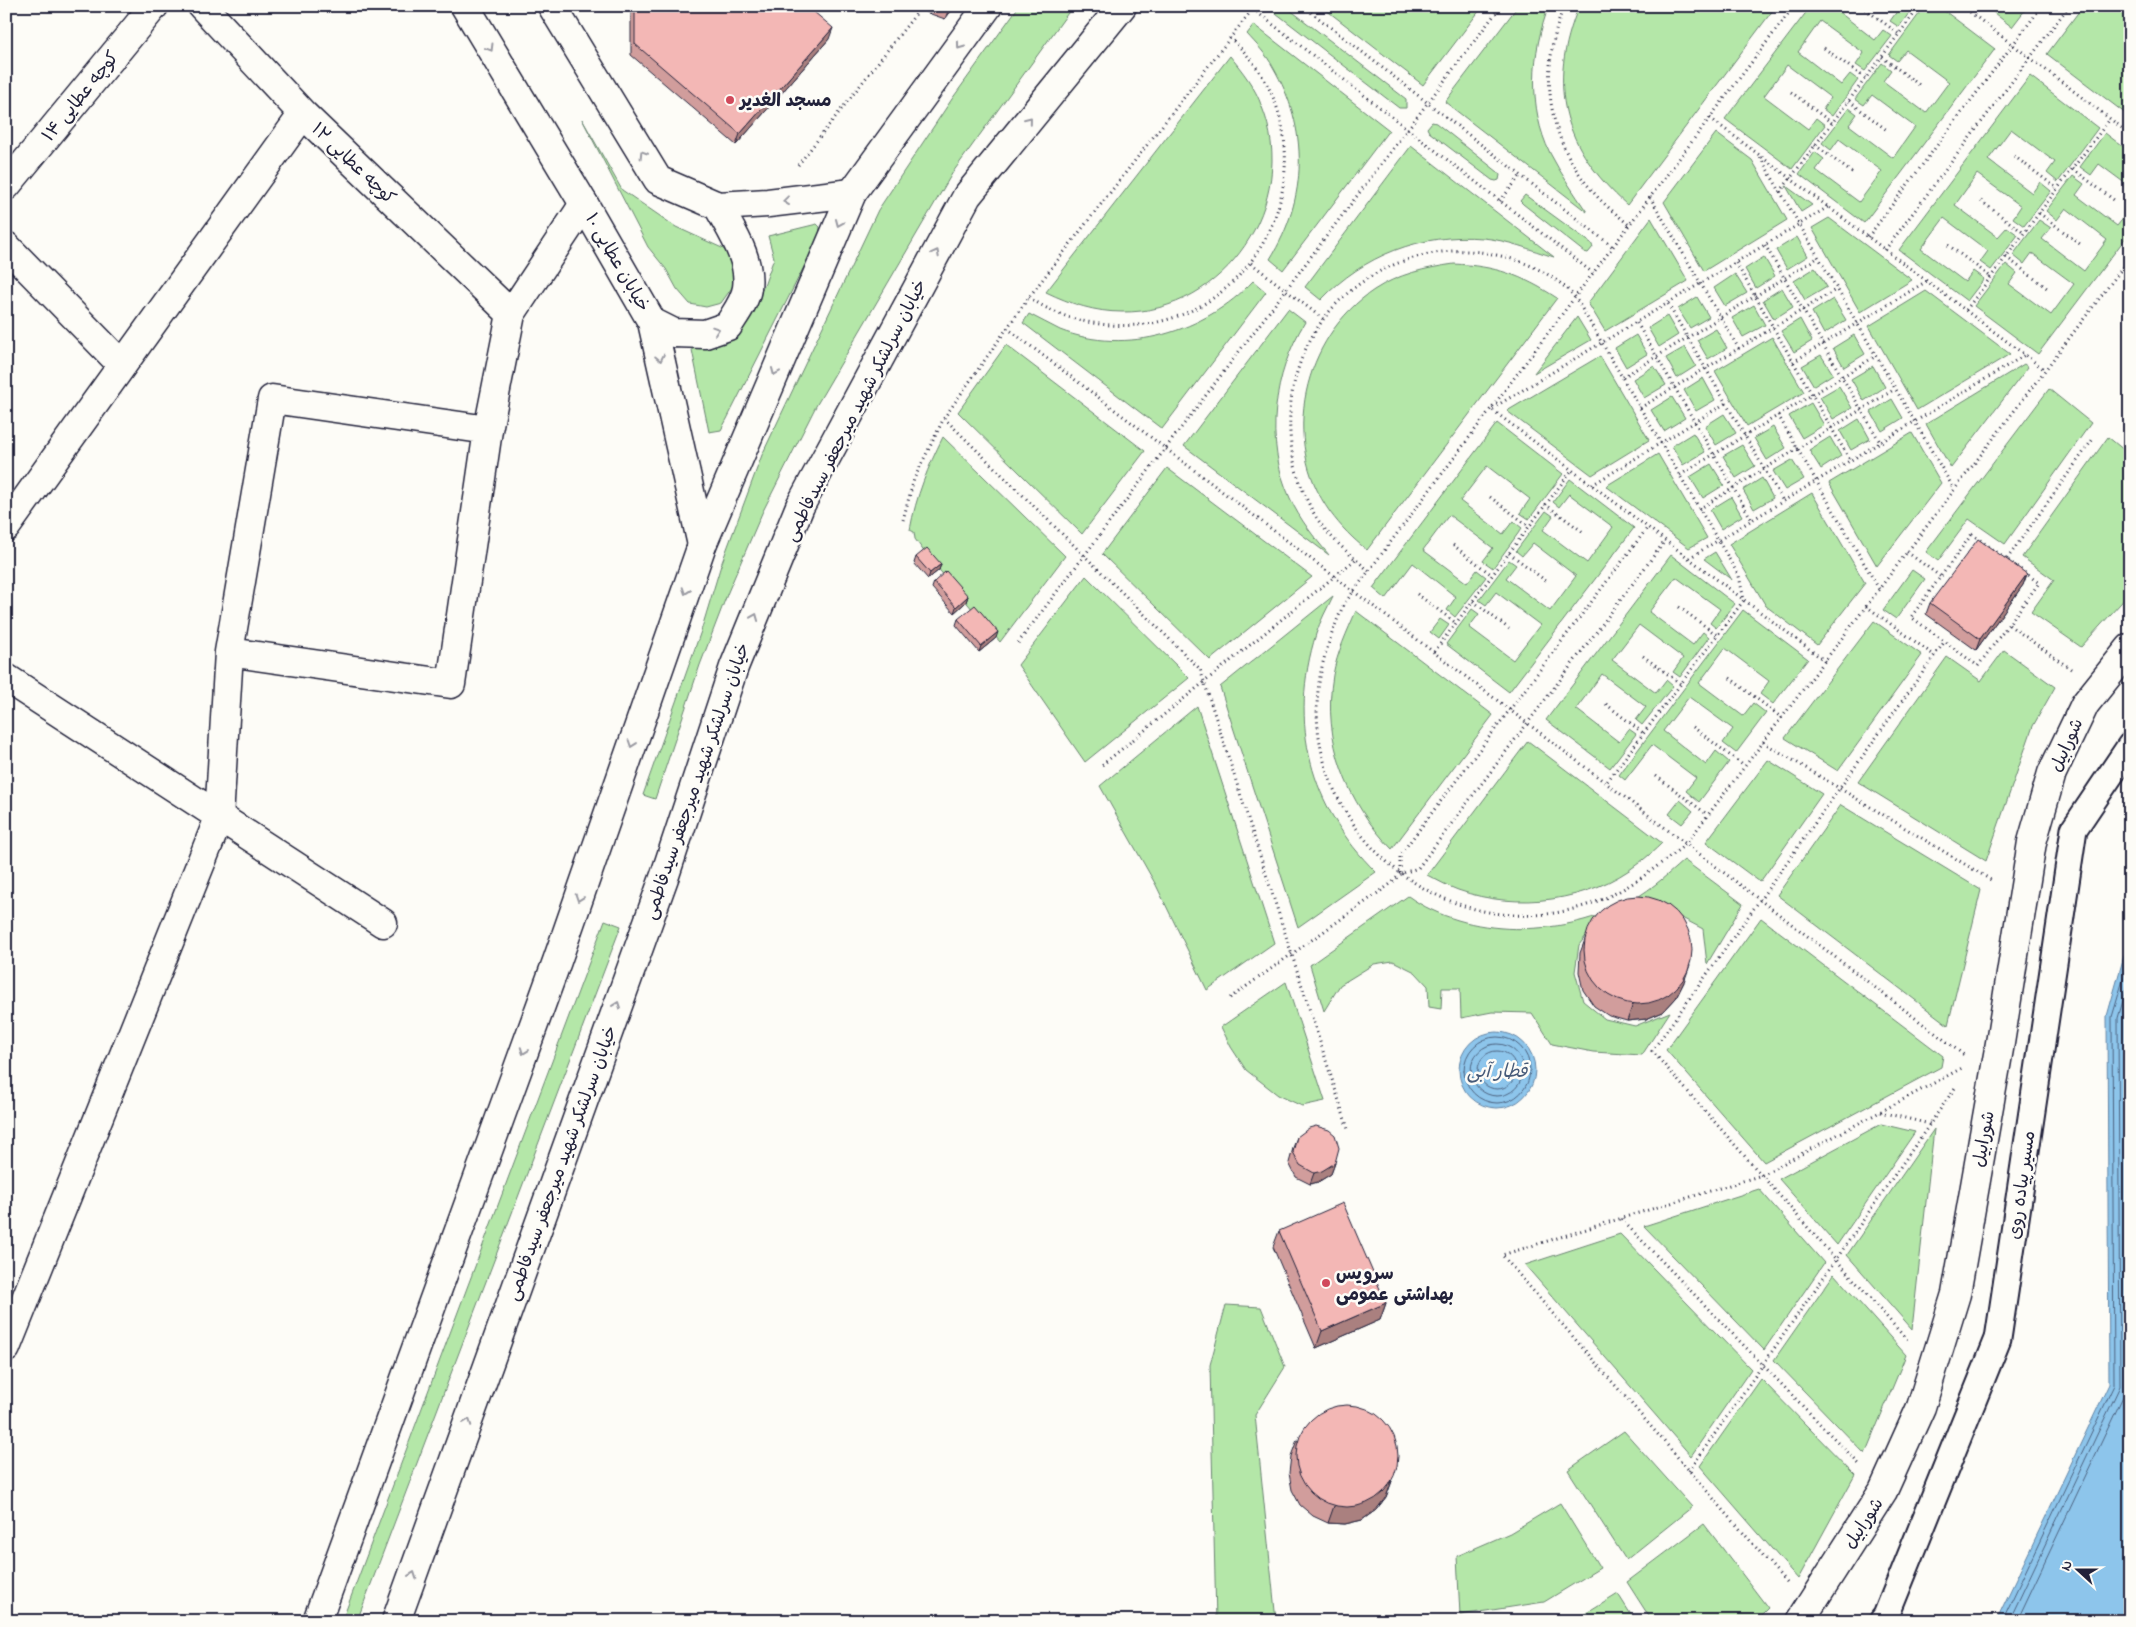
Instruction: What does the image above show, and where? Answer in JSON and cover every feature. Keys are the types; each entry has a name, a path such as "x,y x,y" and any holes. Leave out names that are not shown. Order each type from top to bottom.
{"street":[{"name":"کوچه عطایی ۱۴","path":"6,186 154,6"},
{"name":"کوچه عطایی ۱۲","path":"202,6 303,114 511,314"},
{"name":"خیابان عطایی ۱۰","path":"465,6 584,204 652,322 702,544"},
{"path":"552,6 658,180 718,206 852,194"},
{"path":"317,1621 557,962 702,544 852,194 988,6"},
{"name":"خیابان سرلشکر شهید میرجعفر سیدفاطمی","path":"396,1621 665,875 734,667 800,506 967,196 1122,6"},
{"path":"6,527 303,114"},
{"path":"230,652 451,684 488,430 511,314 584,204"},
{"path":"652,322 674,333 705,334 728,326 742,303 747,288 746,261 718,206"},
{"path":"6,246 122,365"},
{"path":"6,1348 219,818 230,652 272,399 488,430"},
{"name":"شورابیل","path":"1800,1621 1884,1489 1921,1407 1956,1294 1984,1070 2022,899 2032,842 2052,773 2085,704 2130,648"},
{"path":"6,678 383,923"},
{"name":"مسیر پیاده روی","path":"1882,1621 1998,1338 2074,828 2130,746"}],"path":[{"path":"768,203 922,6"},
{"path":"1303,6 1613,246"},
{"path":"1018,642 1501,6"},
{"path":"1564,6 1556,27 1550,57 1549,87 1553,117 1562,146 1577,173 1596,196 1629,225"},
{"path":"1794,6 1344,604 1329,637 1320,673 1317,710 1320,746 1330,781 1346,814 1367,844 1400,874 1429,892 1452,902 1485,912 1519,915 1552,913 1586,906 1618,893 1646,875 1686,844 2130,258"},
{"path":"1861,6 1899,34"},
{"path":"1780,192 1920,6"},
{"path":"1962,6 2130,134"},
{"path":"1868,237 2042,6"},
{"path":"1885,250 2069,6"},
{"path":"903,520 914,479 944,418 1029,297 1253,7 1593,273"},
{"path":"1029,297 1066,317 1095,324 1123,326 1153,323 1181,315 1207,302 1231,284 1251,263 1269,234 1281,202 1286,169 1284,135 1276,103 1261,72 1240,46 1230,38"},
{"path":"1824,48 1865,78"},
{"path":"1882,57 1922,86"},
{"path":"1791,92 1832,123"},
{"path":"1849,100 1888,131"},
{"path":"1710,118 2045,370"},
{"path":"1966,310 2110,119"},
{"path":"1815,145 1855,175"},
{"path":"1758,154 1954,490"},
{"path":"2014,156 2058,189"},
{"path":"2073,169 2114,200"},
{"path":"1500,201 1521,175"},
{"path":"1650,197 1739,348"},
{"path":"1982,201 2024,233"},
{"path":"1491,409 1828,207"},
{"path":"2039,213 2080,244"},
{"path":"1765,245 1880,442"},
{"path":"1948,245 1991,277"},
{"path":"1369,571 1336,542 1317,518 1303,492 1293,463 1290,441 1290,403 1296,373 1307,345 1323,319 1343,296 1367,278 1394,264 1423,255 1453,251 1483,252 1513,258 1540,270 1566,287 1575,296 1739,576 1744,600 1606,783"},
{"path":"2006,257 2047,288"},
{"path":"1622,377 1819,258"},
{"path":"1251,263 1323,319"},
{"path":"1736,263 1850,460"},
{"path":"1793,362 1927,281"},
{"path":"1640,408 1837,289"},
{"path":"1668,304 1783,501"},
{"path":"1637,323 1752,520"},
{"path":"1007,328 1984,1070"},
{"path":"1689,558 2025,355"},
{"path":"1680,475 1876,356"},
{"path":"1699,508 1896,389"},
{"path":"1592,485 1726,403"},
{"path":"1491,409 1825,661"},
{"path":"1778,416 1879,589"},
{"path":"944,418 1200,669 1348,1129"},
{"path":"2007,559 2093,439"},
{"path":"1434,652 1572,470"},
{"path":"1490,497 1529,526"},
{"path":"1546,504 1583,532"},
{"path":"1400,874 1400,855 1648,527"},
{"path":"1972,534 2007,559 2039,583 1978,666 1911,617 1972,534"},
{"path":"1230,998 1392,883 1400,874 1418,868 1665,541"},
{"path":"1453,545 1492,575"},
{"path":"1907,552 1941,577"},
{"path":"1509,553 1546,581"},
{"path":"1102,766 1356,559"},
{"path":"1417,594 1456,623"},
{"path":"1473,601 1509,630"},
{"path":"1866,606 1935,656"},
{"path":"1679,607 1717,635"},
{"path":"2009,625 2098,688"},
{"path":"1932,1369 1652,1051 1945,641"},
{"path":"1643,656 1681,684"},
{"path":"1730,678 1782,718"},
{"path":"1606,704 1644,733"},
{"path":"1693,727 1745,766"},
{"path":"1763,742 2022,899"},
{"path":"1656,776 1708,815"},
{"path":"1791,1588 1502,1255 1762,1176 1880,1112 1984,1070"},
{"path":"1689,1470 1958,1084"},
{"path":"1880,1112 1930,1124"},
{"path":"1621,1219 1884,1489"}],"green space":[{"path":"1019,6 1073,6 953,172 816,406 762,513 728,592 700,665 655,799 643,795 701,631 721,565 762,455 878,210 952,99"},
{"path":"1285,6 1406,99 1406,108 1399,108 1272,10 1271,7"},
{"path":"1321,6 1483,6 1423,85"},
{"path":"1518,6 1549,6 1538,42 1534,80 1538,118 1550,153 1587,212 1445,102"},
{"path":"1579,6 1776,6 1627,205 1605,183 1588,161 1575,138 1567,114 1563,89 1564,63 1569,35"},
{"path":"1811,6 1831,6 1875,40 1883,30 1892,36 1865,71 1856,65 1864,53 1820,21 1798,52 1841,85 1850,74 1858,80 1832,116 1823,109 1831,98 1787,65 1764,96 1808,129 1816,118 1825,125 1792,169 1725,119"},
{"path":"1893,6 1914,6 1899,27 1890,21 1898,10"},
{"path":"1925,6 1938,6 1995,49 1864,223 1799,174 1815,152 1824,159 1816,170 1859,202 1882,171 1839,139 1831,150 1822,143 1849,108 1857,114 1849,125 1893,158 1915,127 1872,95 1864,105 1855,99 1882,63 1891,70 1883,81 1926,113 1949,82 1906,50 1897,61 1889,55"},
{"path":"1985,6 2028,6 2012,27"},
{"path":"2083,6 2130,6 2130,117 2047,54"},
{"path":"1254,25 1389,130 1283,270 1270,259 1283,236 1292,212 1297,188 1298,139 1285,91 1268,58 1247,34"},
{"path":"1230,56 1256,93 1262,107 1271,143 1271,179 1262,214 1245,245 1222,273 1193,294 1159,308 1122,312 1102,311 1074,304 1046,292"},
{"path":"2030,76 2098,128 2058,182 2047,173 2055,162 2011,129 1988,160 2032,193 2040,182 2051,191 2024,226 2013,218 2021,206 1977,174 1955,205 1998,237 2007,227 2018,235 1991,270 1980,262 1988,251 1944,218 1921,249 1965,282 1973,271 1984,279 1967,301 1899,250"},
{"path":"582,119 622,190 676,227 722,248 735,260 736,282 721,303 706,307 690,304 677,289 666,269 648,247"},
{"path":"1432,122 1436,123 1498,172 1500,175 1499,180 1492,180 1429,132 1427,128"},
{"path":"1716,133 1752,160 1787,220 1704,271 1664,202"},
{"path":"2105,133 2130,152 2130,187 2099,164 2091,175 2080,167"},
{"path":"1411,146 1554,257 1492,239 1460,237 1438,239 1395,250 1375,259 1338,284 1321,300 1305,287"},
{"path":"2073,176 2084,184 2076,195 2117,226 2130,210 2130,232 2038,354 1974,306 2006,264 2017,273 2009,284 2051,315 2074,284 2032,253 2024,264 2013,255 2039,220 2051,228 2042,239 2084,271 2107,240 2066,208 2057,220 2046,211"},
{"path":"1786,186 1812,205 1801,212"},
{"path":"1525,195 1591,243 1593,247 1588,253 1584,252 1523,204 1520,201"},
{"path":"1651,218 1688,281 1605,331 1588,303"},
{"path":"1829,218 1912,280 1860,312 1812,228"},
{"path":"817,224 820,227 819,237 727,419 721,430 709,432 691,345 741,317 764,286 774,258 768,236"},
{"path":"1797,237 1808,256 1787,269 1776,250"},
{"path":"1764,257 1775,276 1756,288 1745,269"},
{"path":"1454,264 1482,267 1508,273 1532,283 1557,298 1367,550 1347,532 1330,512 1314,484 1305,454 1303,423 1306,392 1315,362 1330,335 1350,310 1374,290 1402,276"},
{"path":"1815,268 1827,287 1805,300 1794,281"},
{"path":"1735,274 1747,293 1725,306 1714,288"},
{"path":"1253,281 1266,292 1162,429 1023,323 1029,314 1060,330 1086,337 1112,340 1138,339 1164,334 1189,326 1212,314 1234,299"},
{"path":"1782,288 1793,307 1774,319 1763,300"},
{"path":"1926,291 2010,354 1917,410 1869,326"},
{"path":"1697,297 1709,317 1690,328 1678,309"},
{"path":"1833,299 1846,320 1824,334 1812,312"},
{"path":"1754,305 1765,325 1743,337 1732,318"},
{"path":"1288,309 1305,322 1294,342 1279,386 1275,431 1277,454 1282,476 1298,514 1329,555 1184,446"},
{"path":"1667,316 1678,335 1659,347 1648,328"},
{"path":"1577,317 1591,340 1534,373"},
{"path":"1800,319 1812,341 1794,352 1781,331"},
{"path":"1716,329 1727,348 1708,359 1697,340"},
{"path":"1636,335 1647,354 1626,367 1615,348"},
{"path":"1854,335 1865,354 1844,367 1833,348"},
{"path":"1772,337 1804,392 1747,426 1715,371"},
{"path":"1006,345 1145,451 1082,534 958,412"},
{"path":"1685,347 1696,366 1677,378 1666,358"},
{"path":"1821,355 1833,374 1814,386 1802,366"},
{"path":"1600,356 1649,440 1592,475 1507,411"},
{"path":"2024,364 2028,367 1951,468 1926,424"},
{"path":"1654,366 1666,385 1644,398 1633,379"},
{"path":"1873,366 1885,387 1864,401 1851,379"},
{"path":"1703,378 1715,400 1696,411 1684,390"},
{"path":"1839,386 1852,408 1833,419 1820,397"},
{"path":"2049,389 2091,423 2005,544 1969,519 1938,561 1926,552"},
{"path":"1672,397 1685,418 1664,431 1651,410"},
{"path":"1892,399 1903,418 1882,431 1871,412"},
{"path":"1811,403 1824,425 1802,438 1789,416"},
{"path":"1724,414 1736,433 1716,445 1705,426"},
{"path":"1859,419 1870,439 1851,450 1840,431"},
{"path":"1497,423 1563,474 1529,519 1520,513 1530,499 1487,466 1460,501 1503,534 1513,521 1522,528 1493,568 1483,561 1493,548 1449,515 1423,550 1467,583 1477,570 1486,577 1455,617 1447,610 1456,597 1413,563 1386,599 1373,588"},
{"path":"1773,427 1786,448 1767,460 1754,438"},
{"path":"1693,433 1705,452 1683,465 1672,446"},
{"path":"1912,433 1941,483 1877,566 1829,483"},
{"path":"943,437 1065,556 1000,642 925,553 915,539 914,532 910,530 923,482"},
{"path":"1830,437 1841,456 1821,469 1809,450"},
{"path":"2108,437 2130,455 2130,593 2081,647 2031,612 2054,580 2022,557"},
{"path":"1742,445 1755,466 1736,478 1723,456"},
{"path":"1658,454 1707,538 1689,548 1606,486"},
{"path":"1792,460 1804,479 1785,490 1773,471"},
{"path":"1711,464 1724,485 1703,498 1690,477"},
{"path":"1167,468 1312,577 1210,660 1102,554"},
{"path":"1762,478 1773,498 1754,509 1743,490"},
{"path":"1570,479 1634,528 1509,692 1446,644 1472,609 1479,614 1469,627 1513,660 1540,625 1496,592 1486,605 1479,600 1509,560 1516,565 1506,578 1550,611 1576,576 1533,543 1522,556 1516,551 1546,511 1553,516 1543,530 1587,563 1613,527 1569,494 1559,507 1553,502"},
{"path":"1812,493 1865,583 1817,645 1766,606 1729,544"},
{"path":"1731,497 1742,516 1721,529 1710,510"},
{"path":"1715,552 1732,580 1704,559"},
{"path":"1671,555 1735,604 1716,628 1710,623 1720,609 1676,577 1649,612 1693,645 1703,632 1709,637 1680,677 1673,672 1683,658 1639,625 1612,660 1656,693 1666,680 1673,686 1642,725 1636,720 1646,707 1602,674 1576,709 1619,742 1629,729 1636,734 1610,768 1546,720"},
{"path":"1912,570 1925,579 1896,619 1883,610"},
{"path":"1086,576 1189,678 1085,762 1018,665"},
{"path":"1333,596 1318,629 1308,667 1304,700 1305,731 1311,762 1321,792 1335,820 1353,847 1376,872 1298,927 1220,687"},
{"path":"1743,610 1808,659 1773,704 1760,694 1769,681 1725,648 1699,683 1743,716 1753,703 1766,713 1736,753 1723,743 1733,729 1689,697 1663,731 1706,765 1716,751 1729,762 1699,802 1686,791 1696,778 1652,745 1625,780 1619,775"},
{"path":"1356,611 1493,715 1392,849 1362,812 1351,791 1341,769 1331,723 1333,675"},
{"path":"1440,619 1449,625 1439,639 1430,632"},
{"path":"1874,621 1922,655 1838,771 1785,738"},
{"path":"2004,650 2055,687 2033,726 1986,861 1858,782 1947,657 1981,681"},
{"path":"1197,706 1274,943 1207,990 1156,885 1100,786"},
{"path":"1528,741 1662,843 1642,861 1598,887 1552,899 1504,900 1481,896 1454,888 1427,875"},
{"path":"1768,760 1822,794 1760,882 1706,842"},
{"path":"1680,800 1693,811 1682,824 1669,814"},
{"path":"1841,805 1981,890 1948,1025 1777,895"},
{"path":"1684,860 1743,904 1707,964 1703,929 1659,906 1599,919 1579,945 1575,972 1583,1001 1605,1019 1635,1026 1670,1012 1642,1055 1593,1052 1552,1044 1532,1013 1492,1012 1461,1018 1460,988 1442,988 1441,1009 1429,1007 1428,986 1415,972 1393,961 1374,964 1340,985 1324,1011 1310,965 1408,896 1432,910 1458,920 1514,929 1543,928 1598,916 1623,905 1662,879"},
{"path":"1761,918 1943,1056 1941,1067 1764,1162 1666,1050"},
{"path":"605,920 621,926 357,1621 342,1621"},
{"path":"1286,982 1325,1101 1302,1106 1278,1095 1246,1070 1221,1027"},
{"path":"1881,1124 1915,1132 1837,1245 1779,1179"},
{"path":"1934,1129 1912,1329 1847,1255"},
{"path":"1759,1189 1824,1263 1764,1350 1644,1226"},
{"path":"1620,1234 1751,1369 1691,1456 1525,1265"},
{"path":"1834,1274 1906,1355 1865,1454 1774,1360"},
{"path":"1226,1305 1261,1307 1285,1367 1255,1415 1276,1621 1216,1621 1210,1365"},
{"path":"1761,1379 1855,1475 1798,1579 1700,1466"},
{"path":"1624,1431 1692,1507 1626,1560 1568,1470"},
{"path":"1560,1503 1600,1568 1544,1602 1460,1615 1457,1556 1510,1533"},
{"path":"1704,1524 1768,1608 1755,1621 1652,1621 1627,1582"},
{"path":"1618,1594 1635,1621 1576,1621 1576,1620"}],"water":[{"path":"2130,945 2130,1621 1996,1621 2109,1384 2107,1016 2124,956"},
{"name":"قطار آبی","path":"1497,1032 1511,1035 1524,1043 1532,1056 1535,1070 1532,1084 1524,1097 1511,1105 1497,1108 1483,1105 1470,1097 1462,1084 1459,1070 1462,1056 1470,1043 1483,1035"}],"building":[{"name":"مسجد الغدیر","path":"635,6 807,6 833,28 740,134 635,44"},
{"path":"1978,539 2027,574 1980,639 1930,603"},
{"path":"927,548 941,564 930,573 916,557"},
{"path":"946,571 968,596 956,607 934,582"},
{"path":"975,605 998,632 981,646 958,619"},
{"path":"1638,896 1659,900 1676,912 1688,929 1692,950 1688,971 1676,988 1659,1000 1638,1004 1617,1000 1600,988 1588,971 1584,950 1588,929 1600,912 1617,900"},
{"path":"1316,1126 1329,1130 1335,1135 1339,1148 1335,1163 1322,1171 1314,1173 1300,1165 1293,1152 1297,1137 1309,1128"},
{"name":"سرویس بهداشتی عمومی","path":"1343,1203 1386,1303 1322,1331 1279,1231"},
{"path":"1347,1405 1357,1406 1376,1413 1390,1427 1397,1446 1397,1466 1390,1485 1376,1499 1357,1506 1347,1507 1337,1506 1318,1499 1304,1485 1297,1466 1296,1456 1297,1446 1304,1427 1318,1413 1337,1406"}],"place":[{"name":"مسجد الغدیر","path":"730,100"},
{"name":"سرویس بهداشتی عمومی","path":"1326,1283"}]}
